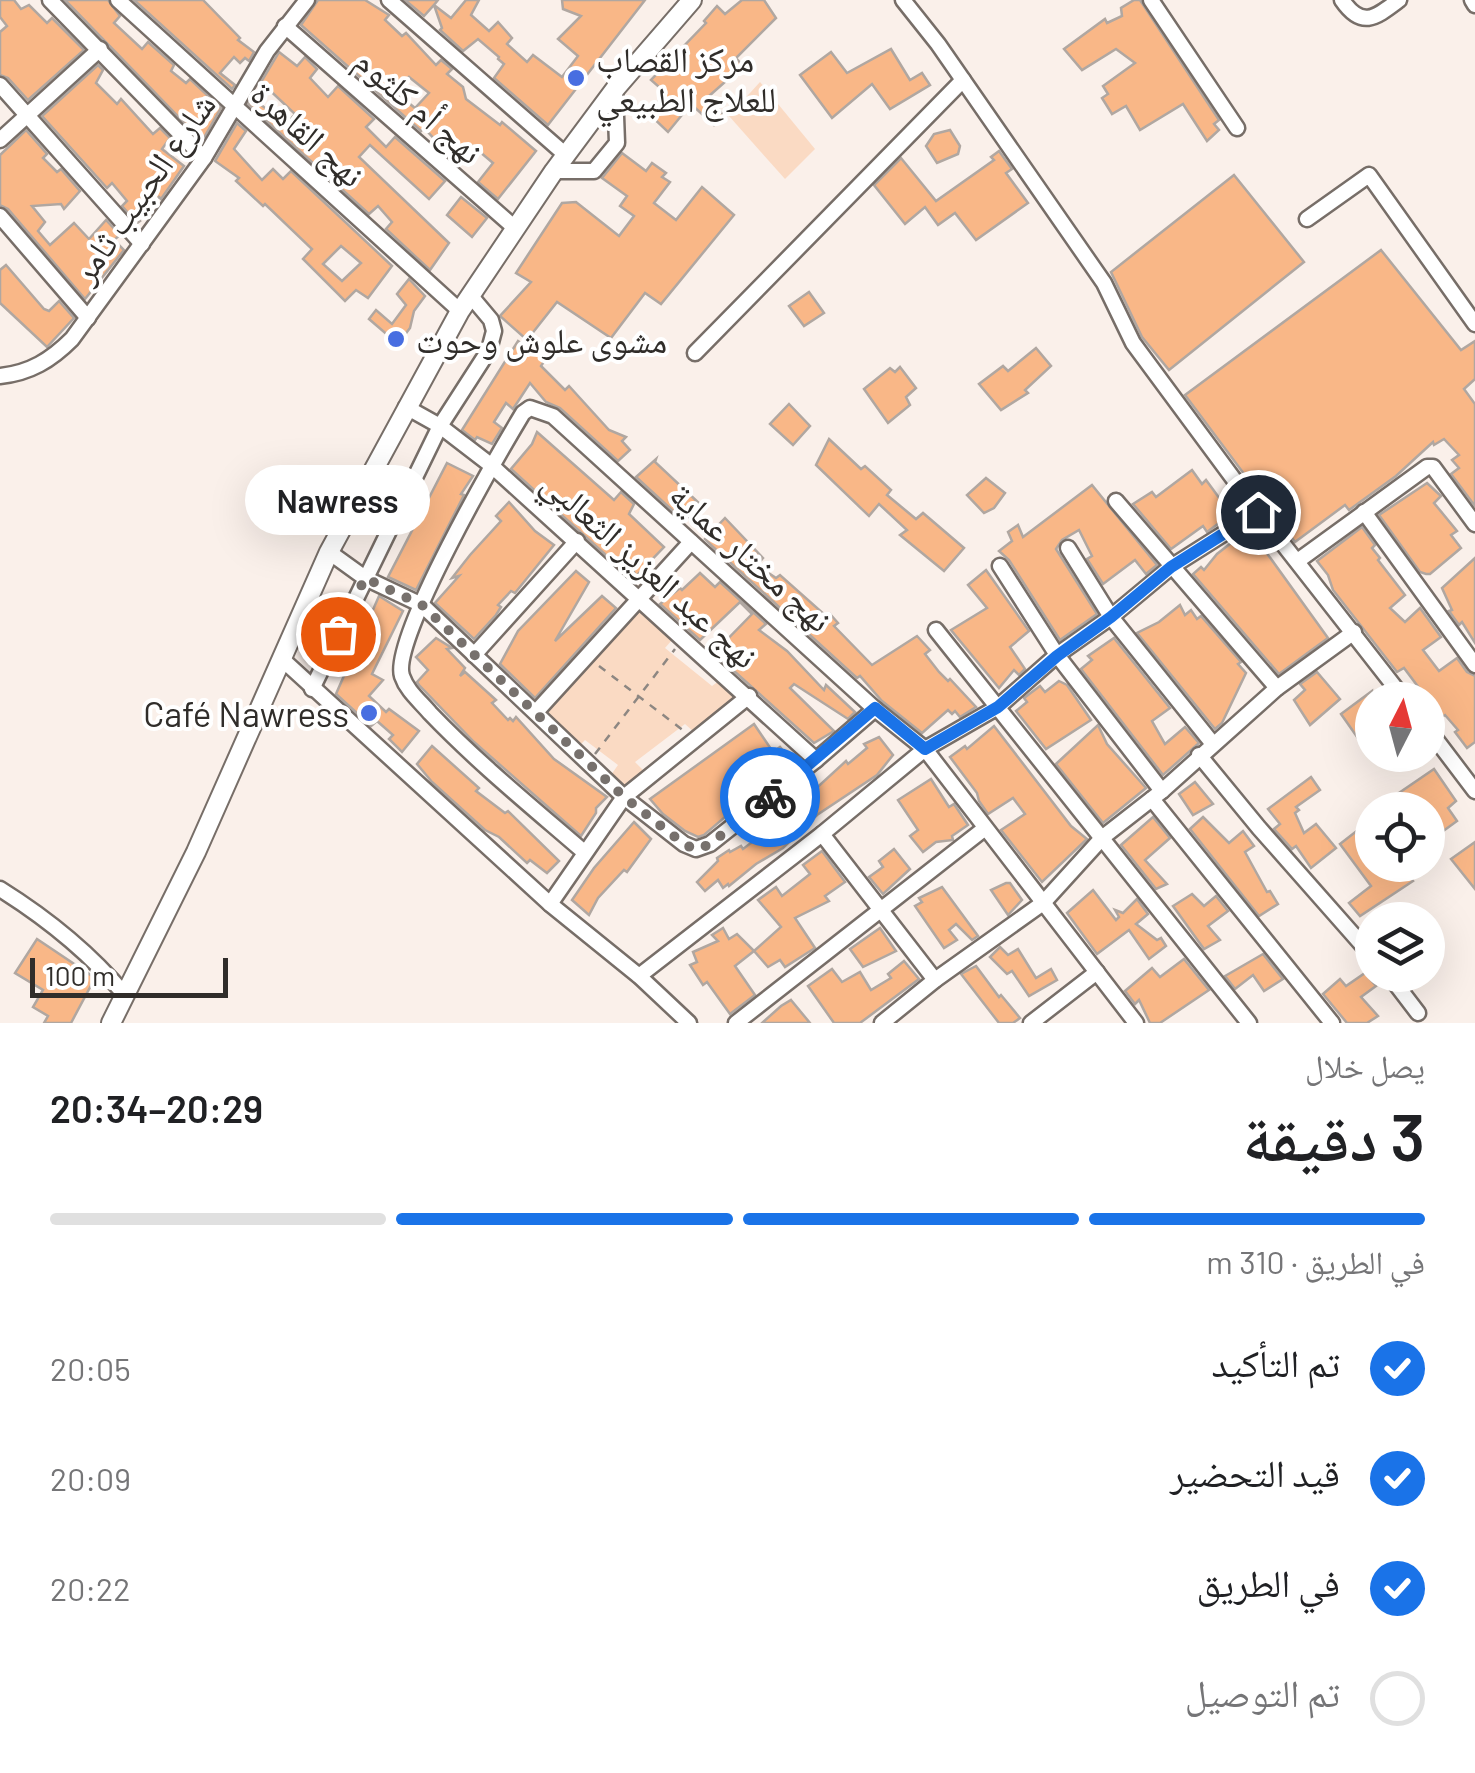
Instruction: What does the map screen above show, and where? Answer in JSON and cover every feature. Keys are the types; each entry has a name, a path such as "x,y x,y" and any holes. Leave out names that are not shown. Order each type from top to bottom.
{"main road":[{"path":"110,1023 196,852 330,552 465,303 615,89 692,0"}],"street":[{"path":"50,0 204,158"},
{"name":"نهج القاهرة","path":"118,0 235,107 465,303 491,320 494,338 440,426"},
{"name":"شارع الحبيب ثامر","path":"0,376 34,368 54,358 88,318 204,158 285,26 307,0"},
{"path":"389,0 567,156"},
{"path":"1151,0 1237,128"},
{"path":"1342,0 1360,18 1381,13 1399,0"},
{"path":"910,3 1104,283 1134,343 1258,512 1392,682"},
{"name":"نهج أم كلثوم","path":"285,26 515,228"},
{"path":"0,140 100,49"},
{"path":"695,353 964,80"},
{"path":"0,85 142,244"},
{"path":"554,172 594,171 618,143 615,89"},
{"path":"1306,219 1369,175 1475,324"},
{"path":"0,216 88,318"},
{"name":"نهج عبد العزيز الثعالبي","path":"406,407 440,426 492,466 816,760"},
{"name":"نهج مختار عماية","path":"492,466 523,413 538,408 553,416 925,749 1136,1023"},
{"path":"312,689 440,426"},
{"path":"492,466 422,605 400,664 408,688 461,746 584,852"},
{"path":"1299,560 1418,473 1434,467 1475,524"},
{"path":"1116,501 1277,688"},
{"path":"639,976 925,749 998,707 1171,567 1258,512"},
{"path":"1364,512 1475,664"},
{"path":"474,655 577,541"},
{"path":"536,712 691,542"},
{"path":"1068,548 1111,617 1213,744"},
{"path":"330,552 365,578 422,605 624,797 696,850 710,844 816,760 875,708"},
{"path":"1000,566 1057,656 1157,795 1332,1023"},
{"path":"936,630 1249,1023"},
{"path":"882,1023 1043,903 1102,837 1157,795 1277,688 1354,632"},
{"path":"283,660 550,904 639,976 689,1023"},
{"path":"550,904 624,797 748,696"},
{"path":"1445,746 1468,770 1475,791"},
{"path":"1200,755 1355,937"},
{"path":"736,1023 984,829"},
{"path":"822,834 935,980"},
{"path":"0,890 76,943 125,995"},
{"path":"1031,1023 1097,972"},
{"path":"1402,992 1418,1014"}],"path":[{"path":"588,764 682,640"},
{"path":"585,657 695,740"}],"shaded area":[{"path":"760,82 815,149 785,179 729,116"},
{"path":"639,610 672,640 665,648 712,686 719,681 737,698 694,732 685,724 635,762 644,771 625,786 611,775 618,765 585,740 578,747 545,714"}],"building":[{"path":"0,0 14,0 21,9 29,5 47,23 52,18 84,50 28,100 8,78 0,75 0,32 7,26 0,17"},
{"path":"65,0 108,0 120,16 114,23 142,49 148,42 174,65 171,71 186,83 190,79 221,108 202,141"},
{"path":"134,0 203,0 238,40 254,52 249,61 245,58 240,63 234,57 220,73 235,85 232,89"},
{"path":"318,0 365,0 389,15 385,20 402,36 406,33 436,65 441,60 452,69 447,74 463,87 466,99 500,125 502,122 536,151 498,199 478,182 493,163 473,146 458,164 424,128 421,131 301,25","holes":["409,77 429,93 415,108 395,92"]},
{"path":"405,0 438,0 424,16"},
{"path":"466,0 479,0 471,15 489,31 498,22 512,38 507,44 527,62 533,55 562,77 578,56 558,39 581,16 563,9 562,0 645,0 548,125 494,78 504,64 499,57 478,39 463,51 440,30 434,5 451,18"},
{"path":"742,0 764,0 776,18 736,58 743,66 708,97 724,116 714,125 691,104 668,132 648,113 666,93 651,80 706,23 717,6 725,14"},
{"path":"1140,0 1219,120 1214,124 1219,130 1207,141 1183,104 1140,130 1126,106 1112,114 1102,98 1108,94 1103,86 1135,63 1116,49 1082,70 1064,49 1105,19 1107,23 1122,16 1121,8"},
{"path":"891,49 910,80 922,73 930,85 890,109 872,84 832,118 800,75 831,52 847,73"},
{"path":"279,52 297,66 305,57 317,69 310,78 328,97 338,86 374,119 366,127 386,147 395,137 445,181 429,199 370,145 359,157 449,243 430,270 386,229 392,222 378,206 369,214 248,104 252,98 286,124 295,114 261,82"},
{"path":"98,65 103,70 96,83 117,104 121,99 153,134 160,128 170,138 162,149 184,166 161,199 137,217 137,223 122,206 127,201 112,183 107,188 42,116"},
{"path":"237,123 246,131 234,149 262,180 273,169 283,179 291,171 392,266 368,298 356,290 345,301 303,259 312,249 236,181 239,178 215,161","holes":["341,246 361,263 342,281 323,264"]},
{"path":"26,130 47,154 43,158 57,172 61,169 80,191 64,209 61,204 32,206 45,222 38,231 50,245 74,223 89,239 106,220 120,235 114,240 124,250 85,299 8,209 0,205 0,155"},
{"path":"950,130 960,146 958,154 937,163 926,146 934,134"},
{"path":"999,151 1012,169 1006,173 1028,203 976,240 955,213 938,225 925,207 905,224 874,185 901,158 936,201 994,160 991,157"},
{"path":"622,153 646,171 652,163 666,173 662,177 670,182 654,203 676,220 702,187 734,215 661,304 645,293 611,338 557,302 527,340 500,316 531,282 516,273 562,203 576,202 619,236 634,216 620,206 627,196 602,178"},
{"path":"1234,175 1304,262 1169,370 1142,337 1111,272"},
{"path":"461,197 487,218 472,237 447,215"},
{"path":"1381,250 1461,350 1475,341 1475,379 1464,389 1475,404 1475,506 1451,474 1459,468 1452,460 1459,455 1444,439 1434,445 1433,442 1396,476 1349,510 1345,505 1295,542 1185,395"},
{"path":"6,265 44,309 49,311 59,301 74,318 47,347 0,303 0,270"},
{"path":"409,279 425,296 398,344 369,319 376,310 392,324 406,305 397,294"},
{"path":"809,292 824,313 804,326 789,306"},
{"path":"518,341 545,360 541,366 565,390 569,386 609,430 626,437 622,441 630,450 618,461 560,408 546,402 530,383 513,409 506,403 494,422 502,428 492,444 477,437 475,440 462,430"},
{"path":"1036,348 1051,366 1025,390 1028,393 1001,410 979,384 1003,366 1008,371"},
{"path":"900,367 916,388 906,397 910,405 888,423 864,389 890,368 895,372"},
{"path":"789,404 810,426 793,445 770,424"},
{"path":"537,432 614,500 621,492 634,504 629,514 664,547 636,576 634,572 630,577 511,469"},
{"path":"829,439 861,469 865,466 891,490 887,495 916,519 923,513 964,548 944,571 900,535 907,530 879,504 869,516 816,465"},
{"path":"656,459 701,505 684,521 636,477"},
{"path":"447,463 473,476 416,590 388,577"},
{"path":"1192,470 1202,484 1206,480 1231,514 1207,532 1203,526 1171,549 1133,504 1152,492 1156,497"},
{"path":"986,478 1005,493 994,508 984,513 967,495"},
{"path":"1427,483 1441,496 1434,503 1457,531 1451,535 1461,548 1430,574 1420,572 1379,515"},
{"path":"1092,485 1157,565 1146,574 1135,560 1103,584 1087,559 1092,556 1079,530 1062,540 1056,549 1097,614 1060,640 1009,560 999,551 1012,541 1008,532 1018,525 1023,537"},
{"path":"509,502 535,531 554,545 515,593 511,591 498,605 501,607 496,615 474,639 435,603 501,521 496,516"},
{"path":"725,518 763,558 757,565 776,578 780,575 826,616 830,614 838,623 834,626 872,665 917,636 930,650 925,654 939,672 976,707 960,717 948,710 922,733 705,539"},
{"path":"1362,527 1375,545 1372,548 1378,560 1405,595 1390,608 1405,622 1420,608 1441,637 1423,650 1439,671 1457,658 1475,676 1475,742 1467,748 1445,715 1445,682 1414,682 1404,668 1397,672 1333,590 1317,561"},
{"path":"1240,536 1256,553 1261,545 1328,638 1279,674 1193,574 1201,567 1204,570"},
{"path":"1475,558 1475,643 1462,622 1459,625 1449,611 1452,610 1442,588"},
{"path":"986,570 1029,631 1010,647 1025,669 1019,675 1014,670 999,688 951,630 987,608 968,585"},
{"path":"576,571 589,582 555,641 602,596 616,608 535,698 500,664 518,631"},
{"path":"700,573 715,587 720,582 766,624 759,630 787,651 824,690 826,685 855,712 848,719 794,684 790,688 834,731 814,743 714,653 752,614 740,602 700,640 660,604"},
{"path":"379,596 403,611 372,674 383,680 369,696 386,712 389,709 419,731 402,752 389,739 393,735 377,721 371,726 336,694"},
{"path":"1180,605 1185,615 1191,610 1197,619 1201,616 1246,673 1222,723 1215,729 1137,633"},
{"path":"436,638 452,648 447,649 465,668 460,676 465,672 496,700 492,703 508,720 516,717 554,759 607,797 596,808 581,836 474,742 419,685 417,682 428,670 416,657"},
{"path":"1114,638 1170,708 1152,721 1165,744 1185,727 1199,743 1163,775 1081,669 1092,660 1088,656"},
{"path":"1317,672 1340,699 1310,725 1294,700 1305,690 1300,684"},
{"path":"1059,681 1067,685 1091,720 1046,749 1016,711 1027,702 1024,698 1040,686 1045,692"},
{"path":"1355,704 1355,734 1341,714"},
{"path":"754,724 773,752 780,747 794,764 764,788 761,786 704,835 698,837 685,831 650,799"},
{"path":"1098,725 1107,744 1146,788 1103,823 1056,764"},
{"path":"994,726 1071,826 1087,839 1042,882 1001,830 1025,814 1013,798 988,814 950,757 965,746 967,749"},
{"path":"879,737 893,755 877,775 817,815 783,848 729,886 723,888 718,880 705,891 697,882 717,858 729,850 741,846 743,849 846,761 848,764 867,748 864,744"},
{"path":"432,746 479,788 476,791 505,813 508,811 559,861 547,873 530,860 527,863 499,837 485,830 432,782 417,764"},
{"path":"1430,772 1436,772 1456,801 1448,808 1457,821 1445,830 1445,792 1400,792"},
{"path":"1311,777 1320,790 1296,807 1299,810 1295,813 1304,833 1316,824 1336,848 1311,868 1296,846 1292,849 1274,829 1280,824 1268,809"},
{"path":"931,779 949,807 954,804 968,825 952,836 953,840 936,842 923,852 910,836 918,830 898,800"},
{"path":"1195,782 1213,804 1193,815 1179,794"},
{"path":"1153,817 1170,838 1145,860 1167,884 1156,889 1121,845"},
{"path":"1203,817 1229,843 1243,831 1254,846 1245,852 1278,904 1259,916 1190,829"},
{"path":"634,822 651,839 627,872 624,870 598,898 589,915 572,900"},
{"path":"1355,832 1355,864 1340,844"},
{"path":"1475,842 1475,889 1451,859"},
{"path":"894,849 910,869 883,894 869,877 883,867 879,861"},
{"path":"822,851 845,882 825,896 829,901 795,918 815,948 785,967 780,960 768,967 754,951 781,927 758,900 776,887 782,896 810,874 803,865"},
{"path":"1368,882 1411,882 1381,902 1355,902 1355,910 1349,903 1371,886"},
{"path":"1006,883 1022,900 1008,915 991,890"},
{"path":"942,887 978,936 972,940 956,924 949,930 957,940 944,948 915,906 922,902 919,898"},
{"path":"1093,890 1116,920 1119,917 1115,910 1123,913 1137,899 1148,914 1136,924 1157,940 1161,938 1166,946 1149,959 1129,930 1097,954 1067,913"},
{"path":"1192,894 1204,906 1216,896 1228,911 1208,926 1220,940 1204,949 1173,906"},
{"path":"723,928 729,939 737,934 754,951 735,966 755,995 730,1014 690,965 697,962 693,952 718,941 712,935"},
{"path":"880,928 896,951 863,967 850,949"},
{"path":"37,939 95,978 71,1023 44,1023 48,1016 33,1007 43,990 15,973"},
{"path":"1000,947 1008,955 1018,949 1036,978 1051,969 1057,980 1029,996 1012,971 1007,974 990,957"},
{"path":"1263,954 1283,979 1264,991 1253,975 1235,989 1225,976"},
{"path":"1184,959 1209,990 1160,1023 1150,1023 1139,1000 1135,1004 1125,991 1152,968 1160,977"},
{"path":"904,961 919,979 860,1023 834,1023 808,986 832,969 842,982 860,972 871,990 891,978 888,974"},
{"path":"976,966 1020,1018 1013,1023 999,1023 961,974"},
{"path":"1340,979 1346,986 1355,980 1355,992 1368,992 1361,997 1378,1016 1367,1023 1347,1023 1323,994"},
{"path":"791,1000 810,1023 762,1023 781,1006"}],"way so far":[{"path":"338,634 365,578 422,605 624,797 696,850 710,844 770,797"}],"place":[{"name":"مركز القصاب للعلاج الطبيعي","path":"576,78"},
{"name":"مشوى علوش وحوت","path":"396,339"},
{"name":"Nawress","path":"338,634"},
{"name":"Café Nawress","path":"369,713"}],"route":[{"path":"770,797 875,708 925,749 998,707 1171,567 1258,512"}]}
